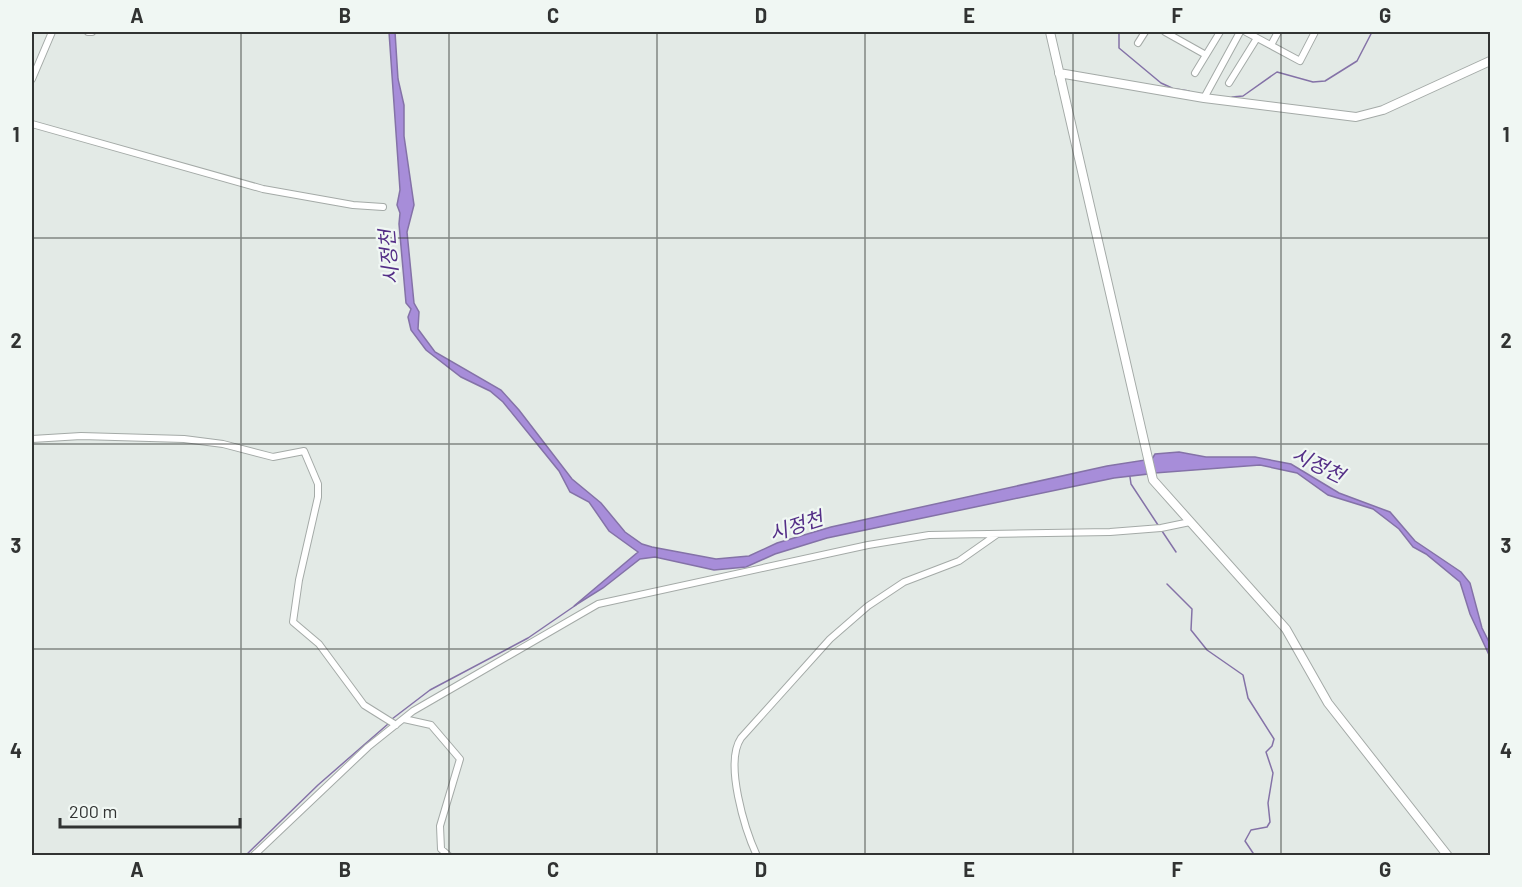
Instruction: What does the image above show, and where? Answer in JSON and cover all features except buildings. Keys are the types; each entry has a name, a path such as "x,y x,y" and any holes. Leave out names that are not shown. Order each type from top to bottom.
{"main road":[{"path":"1050,32 1152,477 1286,629 1328,702 1448,855"},
{"path":"1059,73 1204,98 1364,116 1491,61"}],"street":[{"path":"32,79 52,32"},
{"path":"1138,44 1145,32"},
{"path":"1165,32 1206,56"},
{"path":"1195,73 1220,32"},
{"path":"1204,98 1240,32"},
{"path":"1246,32 1300,61 1315,32"},
{"path":"1270,45 1278,32"},
{"path":"1230,83 1257,38"},
{"path":"32,124 264,189 353,205 383,207"},
{"path":"32,439 81,436 184,439 223,444 273,457 304,452 318,484 318,497 299,580 293,622 319,645 364,705 396,725"},
{"path":"253,855 355,758 428,700 598,604 887,541 941,534 1110,532 1161,528 1190,522"},
{"path":"757,855 747,833 734,771 735,748 741,738 830,639 868,606 904,582 959,561 997,535"},
{"path":"404,719 431,725 460,759 439,831 441,849 449,855"}],"shaded area":[{"path":"389,32 395,32 398,79 404,105 404,136 414,205 407,232 414,303 419,312 418,329 435,352 501,390 572,479 601,503 625,532 642,544 716,559 749,556 777,543 831,527 1107,466 1145,460 1148,474 1114,478 827,538 775,554 746,567 714,570 655,557 640,559 603,588 574,606 638,552 609,531 589,502 570,492 559,471 503,402 490,391 461,377 426,350 411,330 408,317 411,309 406,303 400,213 397,205 400,190"},
{"path":"1179,452 1206,457 1255,457 1291,464 1339,493 1390,512 1415,541 1461,572 1470,583 1482,628 1490,644 1490,657 1470,614 1460,582 1426,554 1413,547 1399,529 1373,509 1328,495 1297,473 1260,465 1155,473 1152,459 1155,454"}],"waterway":[{"path":"1119,32 1119,48 1161,83 1172,88"},
{"path":"1232,97 1243,96 1277,72 1313,82 1325,81 1357,61 1372,32"},
{"path":"1176,89 1189,91"},
{"path":"1130,477 1131,484 1158,525"},
{"path":"1162,531 1176,552"},
{"path":"1167,584 1192,609 1191,630 1207,650 1243,675 1248,698 1274,739 1272,746 1266,752 1273,773 1268,803 1270,822 1267,827 1251,830 1245,841 1255,856"},
{"path":"392,719 430,690 528,638 576,605"},
{"path":"245,856 318,785 388,724"}],"water label":[{"name":"시정천","path":"389,257"},
{"name":"시정천","path":"1318,465"},
{"name":"시정천","path":"796,526"}]}
